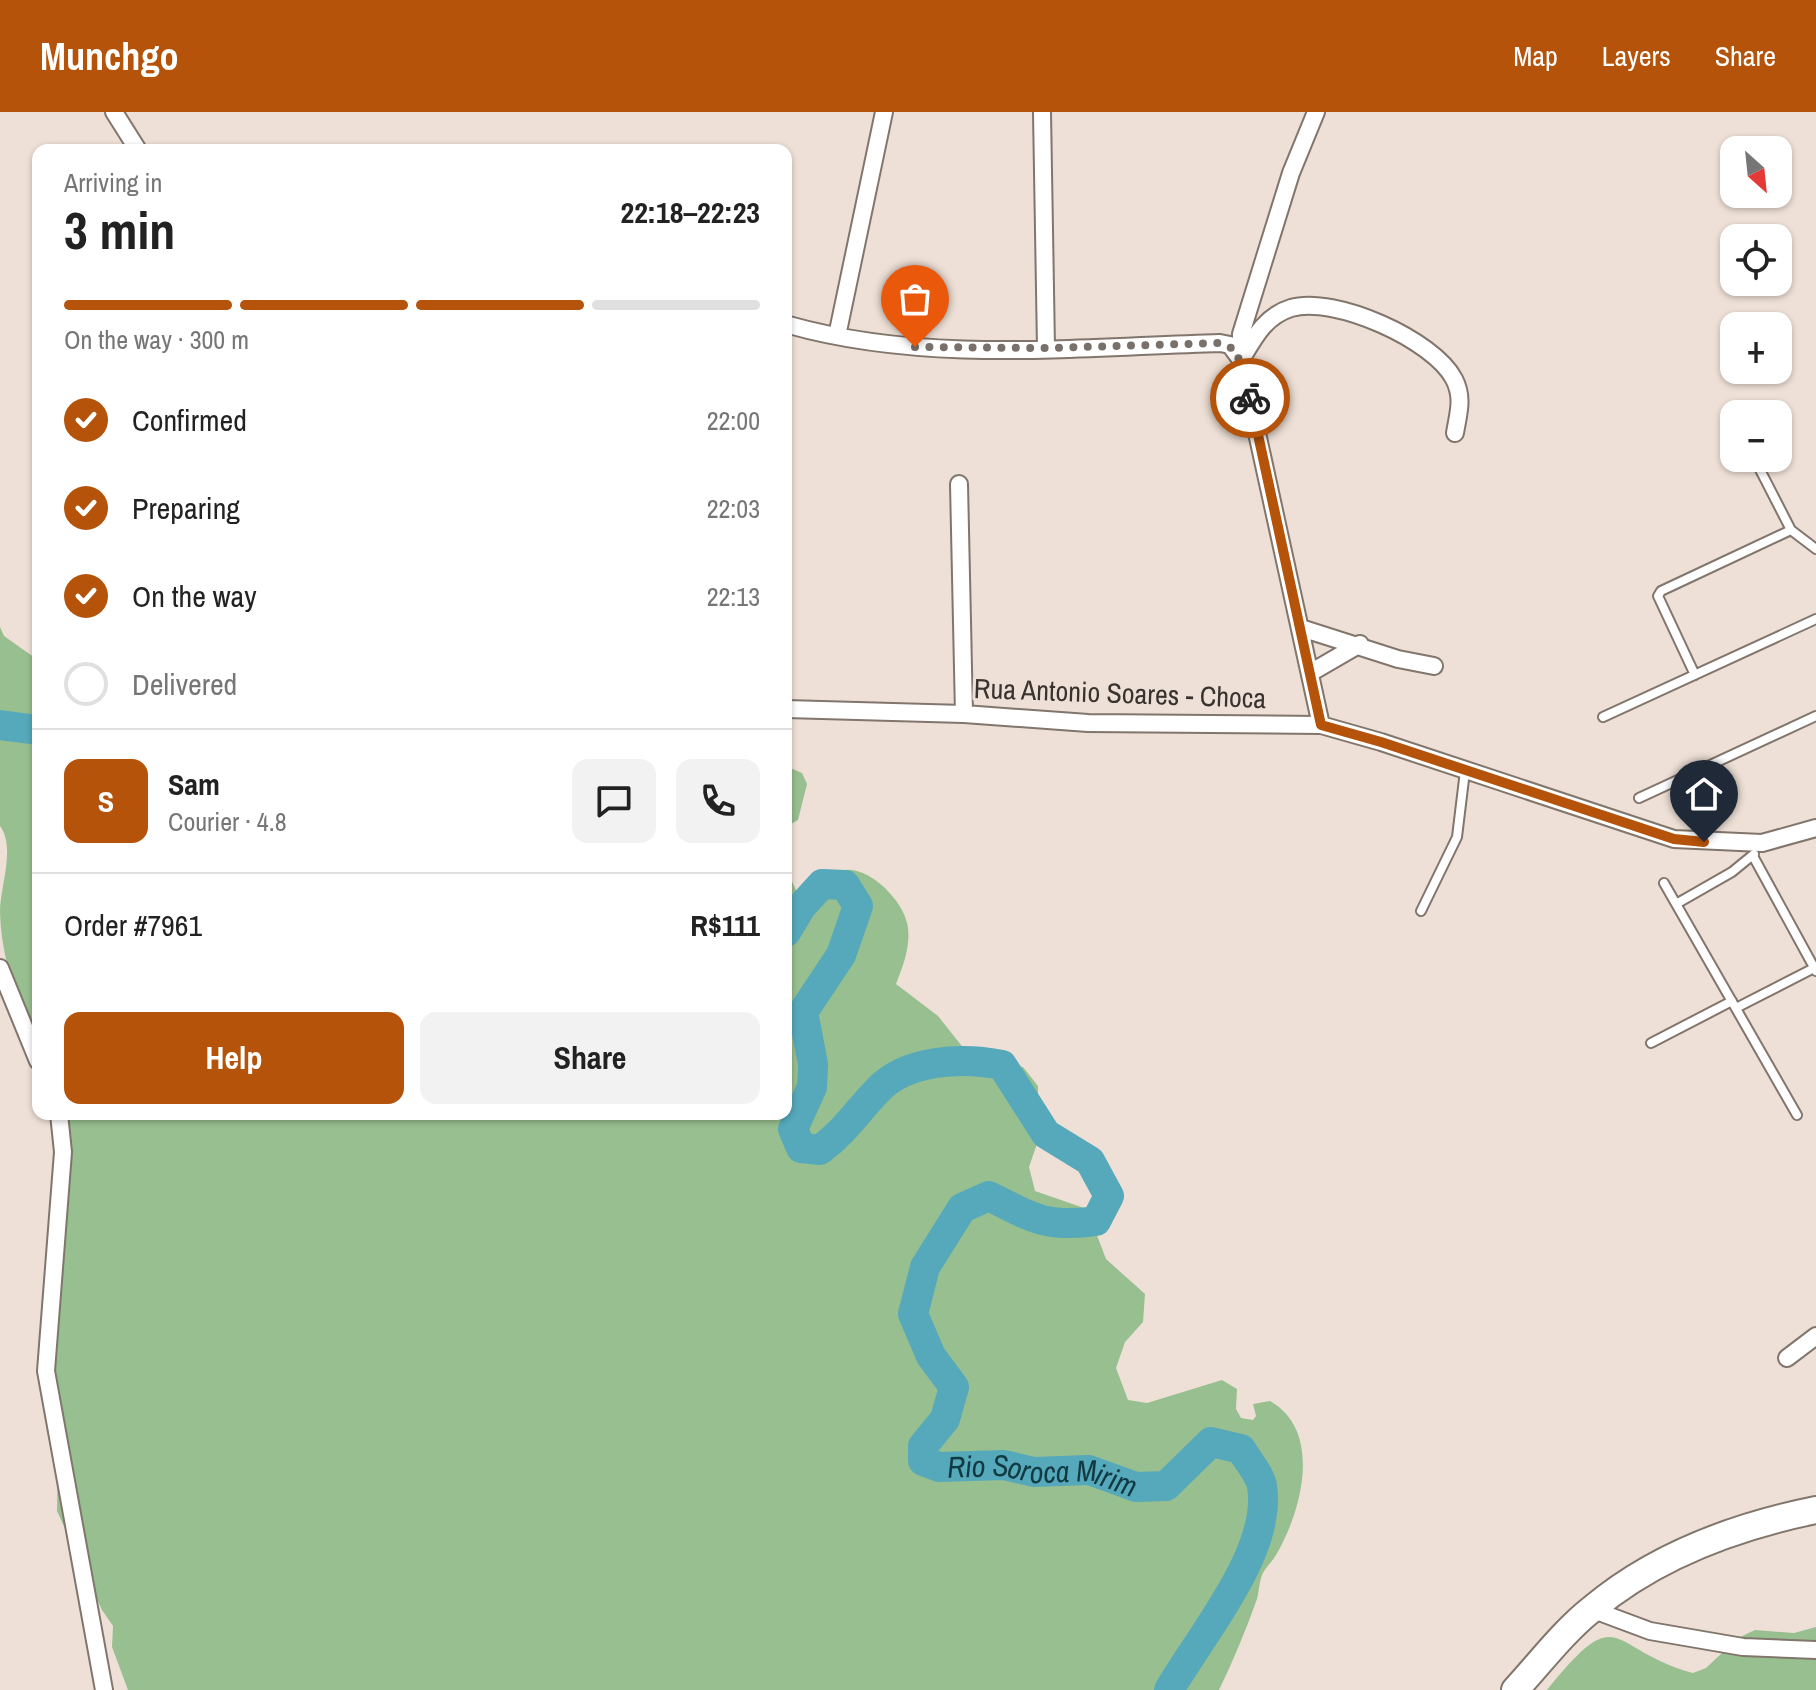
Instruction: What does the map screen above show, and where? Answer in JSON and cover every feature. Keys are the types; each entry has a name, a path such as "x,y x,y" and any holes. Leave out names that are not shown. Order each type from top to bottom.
{"main road":[{"path":"1515,1690 1591,1609 1628,1583 1691,1548 1773,1518 1816,1510"}],"street":[{"path":"114,112 134,144"},
{"path":"837,336 884,112"},
{"path":"1042,112 1046,348"},
{"path":"1316,112 1291,173 1241,334 1241,360 1321,725"},
{"path":"1241,360 1266,321 1292,308 1318,306 1358,317 1397,332 1435,353 1454,379 1461,400 1455,433"},
{"path":"792,326 837,336 915,347 1046,348 1220,343 1230,345 1241,360"},
{"path":"959,484 964,714"},
{"path":"1301,628 1360,644 1398,659 1434,666"},
{"path":"1310,673 1360,644"},
{"name":"Rua Antonio Soares - Choca","path":"792,709 964,714 1088,723 1321,725 1674,839 1757,850 1816,828"},
{"path":"0,968 32,1046"},
{"path":"60,1120 63,1152 46,1371 104,1690"},
{"path":"1787,1358 1816,1336"},
{"path":"1591,1609 1650,1631 1743,1647 1816,1650"}],"lane":[{"path":"1761,472 1791,530 1816,549"},
{"path":"1695,675 1662,609 1658,596 1661,591 1791,530"},
{"path":"1603,717 1816,619"},
{"path":"1639,798 1816,716"},
{"path":"1421,911 1457,837 1466,770"},
{"path":"1651,1043 1815,969 1757,850 1676,904"},
{"path":"1664,883 1797,1115"}],"green space":[{"path":"0,627 4,636 32,656 32,1044 14,989 1,931 7,845 0,826"},
{"path":"792,769 802,773 807,784 798,820 792,824"},
{"path":"855,870 884,887 904,914 908,938 896,984 938,1016 969,1055 995,1064 1023,1067 1038,1086 1038,1141 1029,1167 1035,1191 1087,1209 1106,1259 1145,1294 1143,1322 1125,1342 1116,1368 1128,1400 1147,1403 1222,1380 1237,1389 1236,1409 1241,1418 1253,1420 1256,1416 1253,1404 1270,1401 1287,1414 1297,1432 1302,1451 1300,1495 1285,1537 1262,1575 1253,1611 1219,1690 128,1690 112,1647 113,1626 102,1610 57,1511 58,1462 47,1301 62,1120 792,1120 792,881 800,899 835,872"},
{"path":"1816,1627 1816,1690 1547,1690 1589,1645 1603,1638 1616,1638 1665,1663 1693,1673 1706,1668 1738,1638 1755,1630 1794,1633"}],"waterway":[{"name":"Rio Soroca Mirim","path":"0,725 32,729"},
{"name":"Rio Soroca Mirim","path":"792,922 822,884 845,885 858,906 841,955 803,1012 813,1064 812,1087 793,1129 801,1148 820,1150 877,1091 903,1072 953,1061 1002,1065 1046,1134 1090,1161 1109,1196 1096,1221 1079,1223 1040,1219 989,1196 962,1208 925,1267 913,1314 931,1356 954,1387 945,1419 923,1446 923,1461 939,1467 1004,1465 1034,1472 1089,1470 1136,1487 1166,1486 1211,1442 1241,1449 1259,1477 1262,1511 1257,1538 1246,1565 1169,1690"}],"way so far":[{"path":"915,347 1046,348 1220,343 1236,350 1250,398"}],"route":[{"path":"1250,398 1321,725 1674,839 1704,842"}]}
